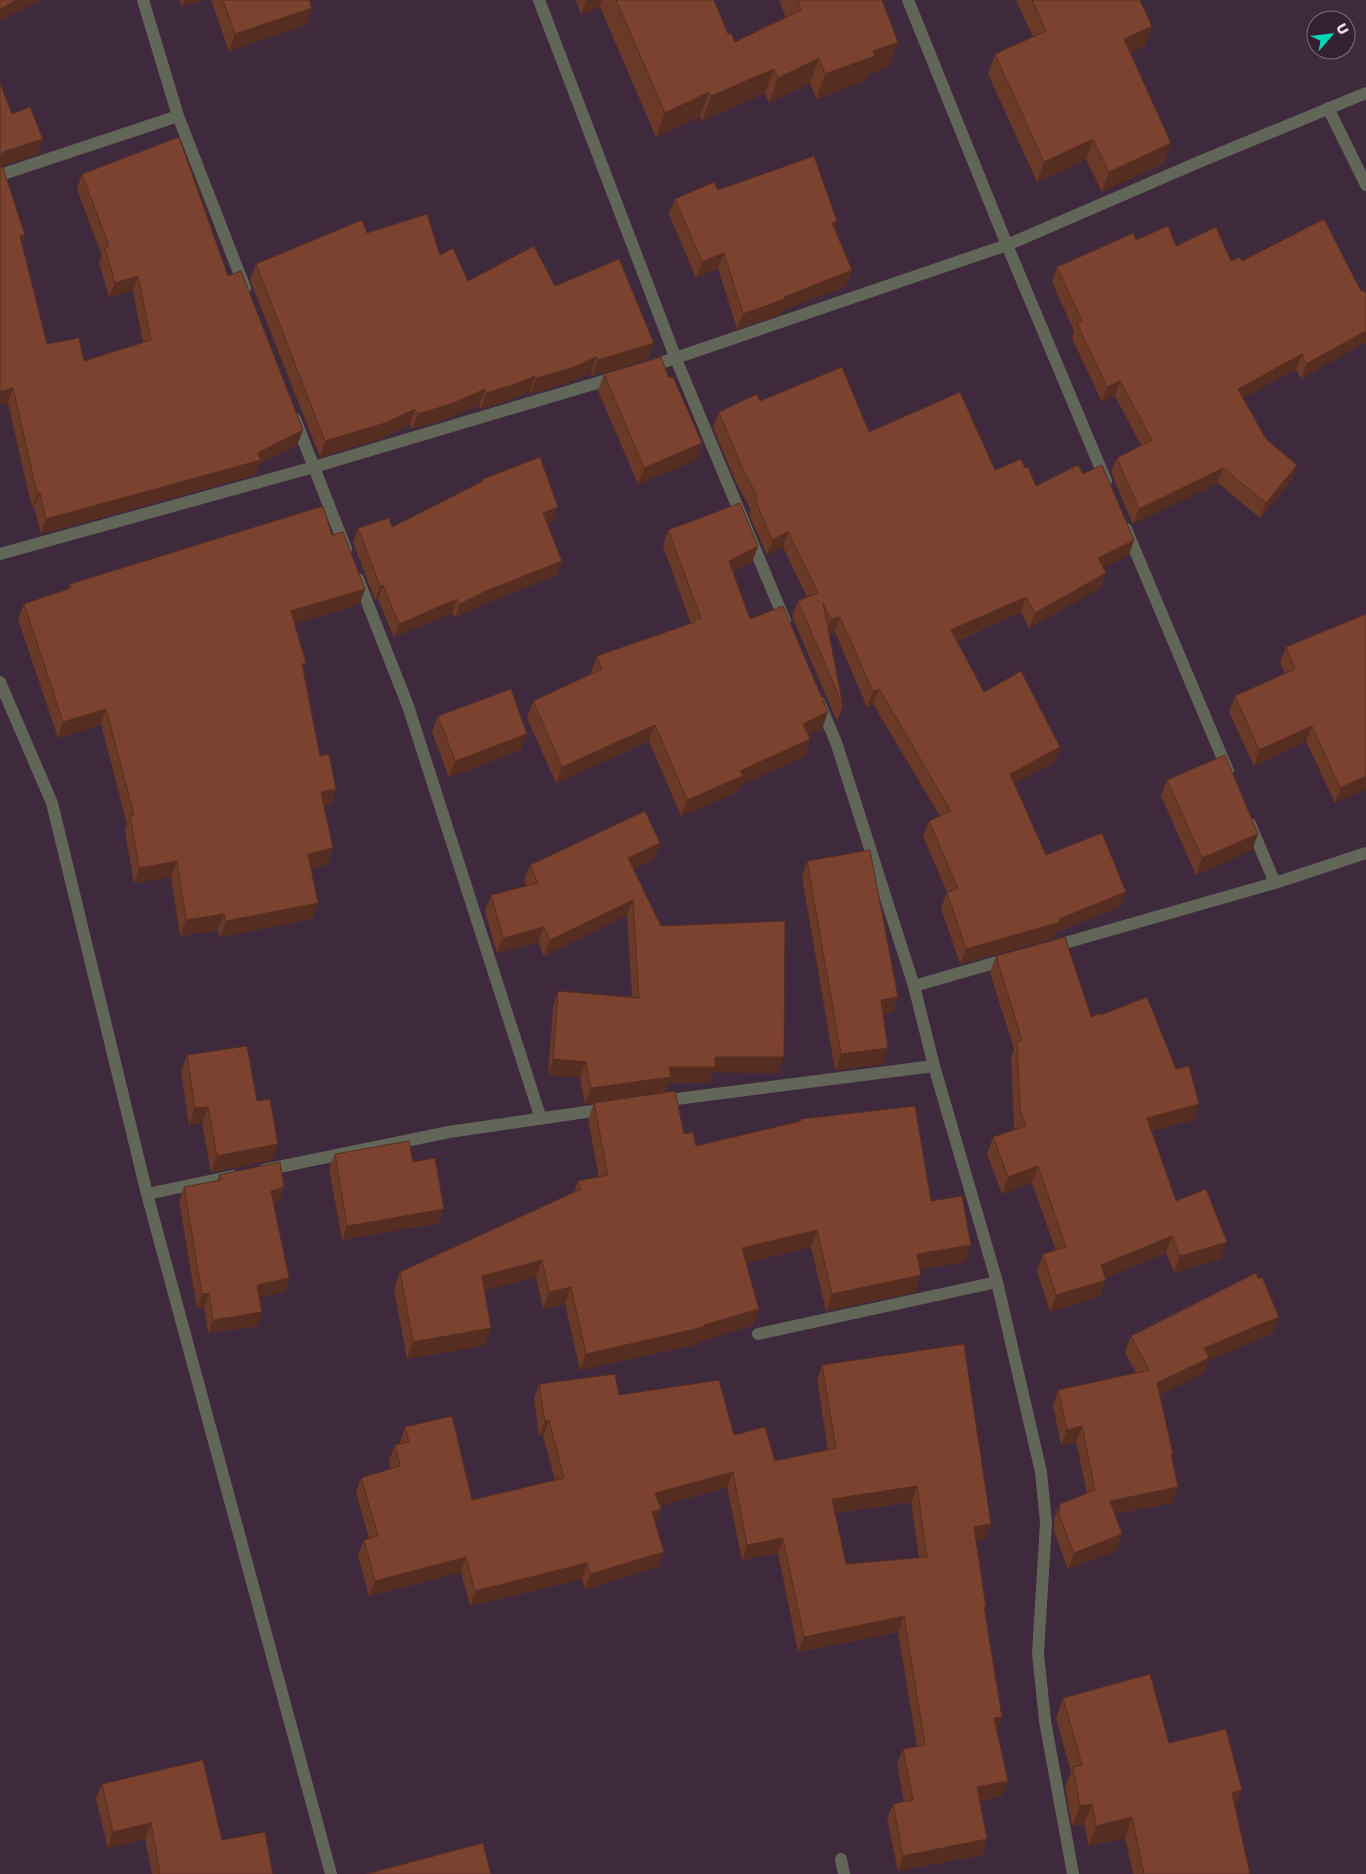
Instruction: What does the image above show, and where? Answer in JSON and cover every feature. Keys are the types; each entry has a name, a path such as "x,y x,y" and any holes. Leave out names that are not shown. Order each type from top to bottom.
{"street":[{"path":"142,0 178,116 250,300"},
{"path":"538,0 676,359 790,633"},
{"path":"908,0 1110,491"},
{"path":"0,554 314,467 676,359 1007,244 1366,93"},
{"path":"1328,108 1366,185"},
{"path":"0,175 178,116"},
{"path":"292,411 408,706 541,1119"},
{"path":"1122,518 1233,783"},
{"path":"0,682 52,804 147,1194 331,1874"},
{"path":"813,688 836,742 914,986 934,1066 997,1282 1041,1472 1046,1523 1038,1653 1045,1721 1073,1874"},
{"path":"1244,810 1275,883"},
{"path":"1038,951 1275,883 1366,853"},
{"path":"914,986 1019,956"},
{"path":"647,1103 934,1066"},
{"path":"147,1194 449,1132 618,1108"},
{"path":"758,1334 997,1282"},
{"path":"840,1859 844,1874"}],"building":[{"path":"0,0 17,0 0,9"},
{"path":"223,0 309,0 312,8 235,34"},
{"path":"616,0 714,0 728,34 731,33 735,42 801,10 798,0 882,0 898,42 873,51 875,56 825,74 819,58 778,78 774,69 711,96 709,92 665,113"},
{"path":"1032,0 1140,0 1152,26 1124,39 1171,143 1109,172 1093,139 1044,162 995,54 1046,31"},
{"path":"0,83 12,114 30,107 43,139 3,152 0,156"},
{"path":"179,137 228,276 241,271 303,430 258,453 261,460 46,519 40,493 37,493 13,388 0,392 0,166 3,168 25,235 20,236 47,344 79,338 84,361 151,340 138,276 115,283 105,248 109,246 82,174"},
{"path":"814,156 837,221 832,223 852,270 784,297 785,299 743,314 724,253 702,262 675,199 714,182 718,190"},
{"path":"427,214 440,255 453,248 468,281 534,246 555,286 619,259 654,343 598,360 596,357 572,368 536,378 535,376 486,393 485,389 454,403 418,414 415,409 385,423 325,441 256,264 362,220 367,233"},
{"path":"1324,219 1361,291 1363,290 1366,294 1366,331 1306,364 1302,354 1238,389 1266,439 1297,465 1266,503 1223,468 1139,509 1117,458 1152,440 1120,381 1107,387 1077,323 1082,321 1057,267 1133,233 1136,240 1168,226 1176,246 1216,227 1231,261 1240,257 1242,261"},
{"path":"661,357 669,378 673,377 702,443 644,468 604,374"},
{"path":"842,367 869,432 960,392 995,470 1021,459 1025,468 1028,467 1036,486 1078,465 1083,474 1102,465 1134,540 1098,558 1106,573 1035,613 1026,597 951,630 984,692 1021,671 1060,747 1010,774 1046,855 1102,833 1126,892 1059,919 1060,922 966,949 947,892 958,889 929,821 951,811 879,689 873,692 840,617 831,619 823,603 843,706 798,601 818,593 788,532 772,540 755,499 758,498 741,465 719,412 757,394 760,401"},
{"path":"540,457 558,507 543,513 562,561 484,592 460,604 457,599 399,624 383,585 380,586 358,528 389,518 392,527 483,481 483,479"},
{"path":"740,503 758,546 729,561 750,619 783,606 828,712 803,724 810,739 740,771 743,776 687,800 655,725 562,767 533,701 602,669 597,656 695,622 695,620 701,618 668,530"},
{"path":"323,506 332,535 343,532 365,589 291,611 306,663 302,664 320,756 329,754 336,789 321,792 333,848 308,854 318,903 226,921 224,914 186,920 177,861 139,868 130,816 134,815 106,709 63,722 24,604 71,588 70,584"},
{"path":"1366,614 1366,776 1340,788 1312,726 1259,750 1235,696 1295,669 1286,647"},
{"path":"511,689 527,734 455,761 438,716"},
{"path":"1225,755 1258,834 1202,858 1167,780"},
{"path":"645,811 660,843 628,858 661,926 785,921 784,1057 715,1057 715,1067 669,1067 671,1077 591,1088 586,1062 553,1059 558,991 639,998 633,900 550,940 544,927 503,938 491,895 538,883 530,865"},
{"path":"870,850 898,997 881,1000 888,1048 841,1054 807,861"},
{"path":"1065,937 1091,1017 1147,997 1176,1069 1189,1066 1199,1104 1147,1118 1176,1201 1206,1189 1227,1242 1180,1256 1172,1236 1101,1265 1106,1280 1056,1295 1043,1254 1066,1247 1038,1166 1008,1177 993,1137 1026,1126 1020,1110 1017,1042 1022,1040 996,956"},
{"path":"247,1046 257,1101 270,1099 278,1144 217,1156 208,1107 195,1108 187,1055"},
{"path":"675,1091 684,1134 693,1132 696,1146 801,1121 801,1119 915,1106 931,1201 962,1196 971,1245 917,1254 921,1275 832,1294 817,1230 742,1248 759,1309 704,1325 704,1327 586,1354 571,1287 549,1292 542,1260 482,1276 491,1328 413,1342 400,1272 581,1189 578,1181 608,1175 594,1103"},
{"path":"409,1141 413,1162 435,1158 444,1209 347,1226 335,1154"},
{"path":"280,1162 284,1187 271,1191 289,1278 257,1285 262,1312 213,1320 209,1293 202,1294 184,1187 221,1180 219,1175"},
{"path":"1256,1273 1259,1279 1262,1277 1279,1317 1204,1348 1209,1358 1157,1383 1173,1454 1171,1455 1178,1487 1110,1501 1122,1534 1074,1553 1059,1515 1060,1504 1095,1490 1082,1426 1067,1430 1058,1390 1149,1370 1131,1336"},
{"path":"964,1344 991,1524 974,1527 986,1607 984,1607 1002,1717 994,1718 1008,1781 977,1787 987,1839 903,1856 893,1804 913,1800 903,1749 925,1745 904,1616 804,1637 783,1538 747,1545 733,1472 655,1493 661,1509 652,1512 664,1552 590,1574 587,1563 475,1591 466,1557 375,1581 364,1540 378,1536 361,1478 400,1466 395,1445 409,1442 405,1427 452,1416 472,1500 564,1478 549,1420 545,1421 539,1384 615,1374 619,1395 719,1380 734,1435 765,1427 775,1461 836,1448 822,1365","holes":["917,1486 927,1557 846,1564 832,1499"]},
{"path":"1150,1674 1169,1743 1226,1729 1242,1790 1232,1793 1250,1874 1144,1874 1132,1817 1096,1826 1092,1804 1080,1806 1073,1767 1082,1765 1063,1698"},
{"path":"203,1760 222,1840 265,1832 273,1874 160,1874 151,1823 113,1832 102,1784"},
{"path":"483,1843 491,1874 366,1874"}]}
